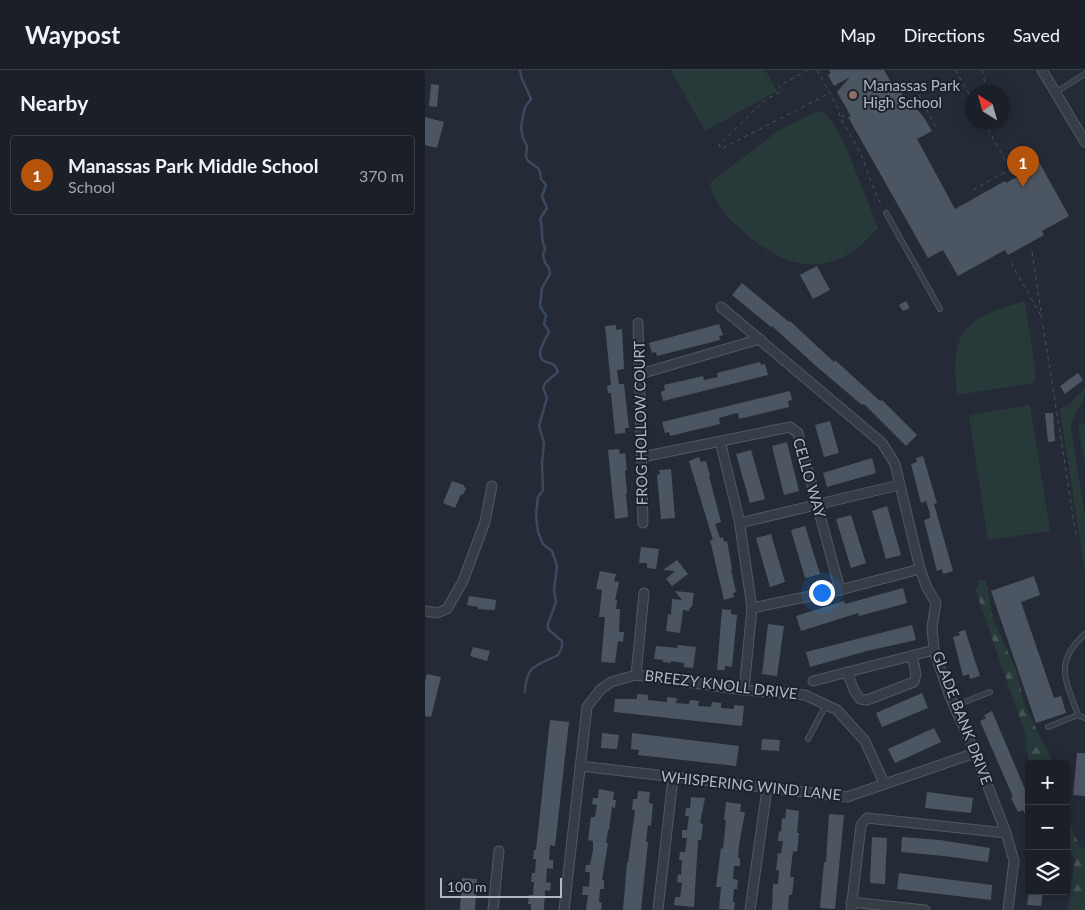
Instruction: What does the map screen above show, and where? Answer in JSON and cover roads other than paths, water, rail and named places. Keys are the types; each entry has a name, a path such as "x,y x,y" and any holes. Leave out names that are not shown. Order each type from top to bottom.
{"street":[{"path":"1042,70 1085,142"},
{"name":"GLADE BANK DRIVE","path":"721,307 882,444 895,464 920,569 927,588 937,603 932,627 934,650 954,706 975,753 1006,833 1014,861 1008,910"},
{"name":"FROG HOLLOW COURT","path":"638,322 643,523"},
{"path":"640,374 760,339"},
{"name":"CELLO WAY","path":"642,457 790,427 798,433 840,590"},
{"path":"720,441 740,524 752,608 744,690"},
{"path":"740,524 899,485"},
{"path":"425,611 442,612 454,598 463,580 485,522 492,486"},
{"path":"752,608 840,590 920,569"},
{"path":"636,675 644,594"},
{"path":"813,681 934,650"},
{"path":"847,672 860,699 867,700 914,682 916,674 913,656"},
{"name":"BREEZY KNOLL DRIVE","path":"564,910 587,707 600,690 611,682 636,675 744,690 805,695 837,710 865,741 884,783"},
{"name":"WHISPERING WIND LANE","path":"580,766 847,797 975,753"},
{"path":"658,910 673,778"},
{"path":"750,910 767,789"},
{"path":"925,910 851,906 861,825 867,818 1006,833"},
{"path":"493,910 499,852"}],"lane":[{"path":"1056,92 1085,74"},
{"path":"886,213 940,309"},
{"path":"1078,716 1065,676 1064,666 1069,651 1085,634"},
{"path":"954,706 990,692"},
{"path":"808,739 826,704"},
{"path":"1048,726 1078,716 1085,718"}],"waterway":[{"path":"520,70 531,99 525,107 521,128 527,146 526,157 528,161 538,168 541,179 546,185 542,197 547,208 540,219 545,248 543,255 550,274 542,288 540,306 546,316 544,324 549,331 541,348 540,355 545,362 554,365 558,372 546,382 543,388 547,398 539,426 544,443 542,463 543,490 538,497 536,515 538,532 543,544 552,551 557,566 554,590 556,602 548,629 562,641 562,647 558,655 539,664 530,671 525,692"}],"place":[{"name":"Manassas Park High School","path":"853,95"},
{"name":"Manassas Park Middle School","path":"1023,187"}]}
